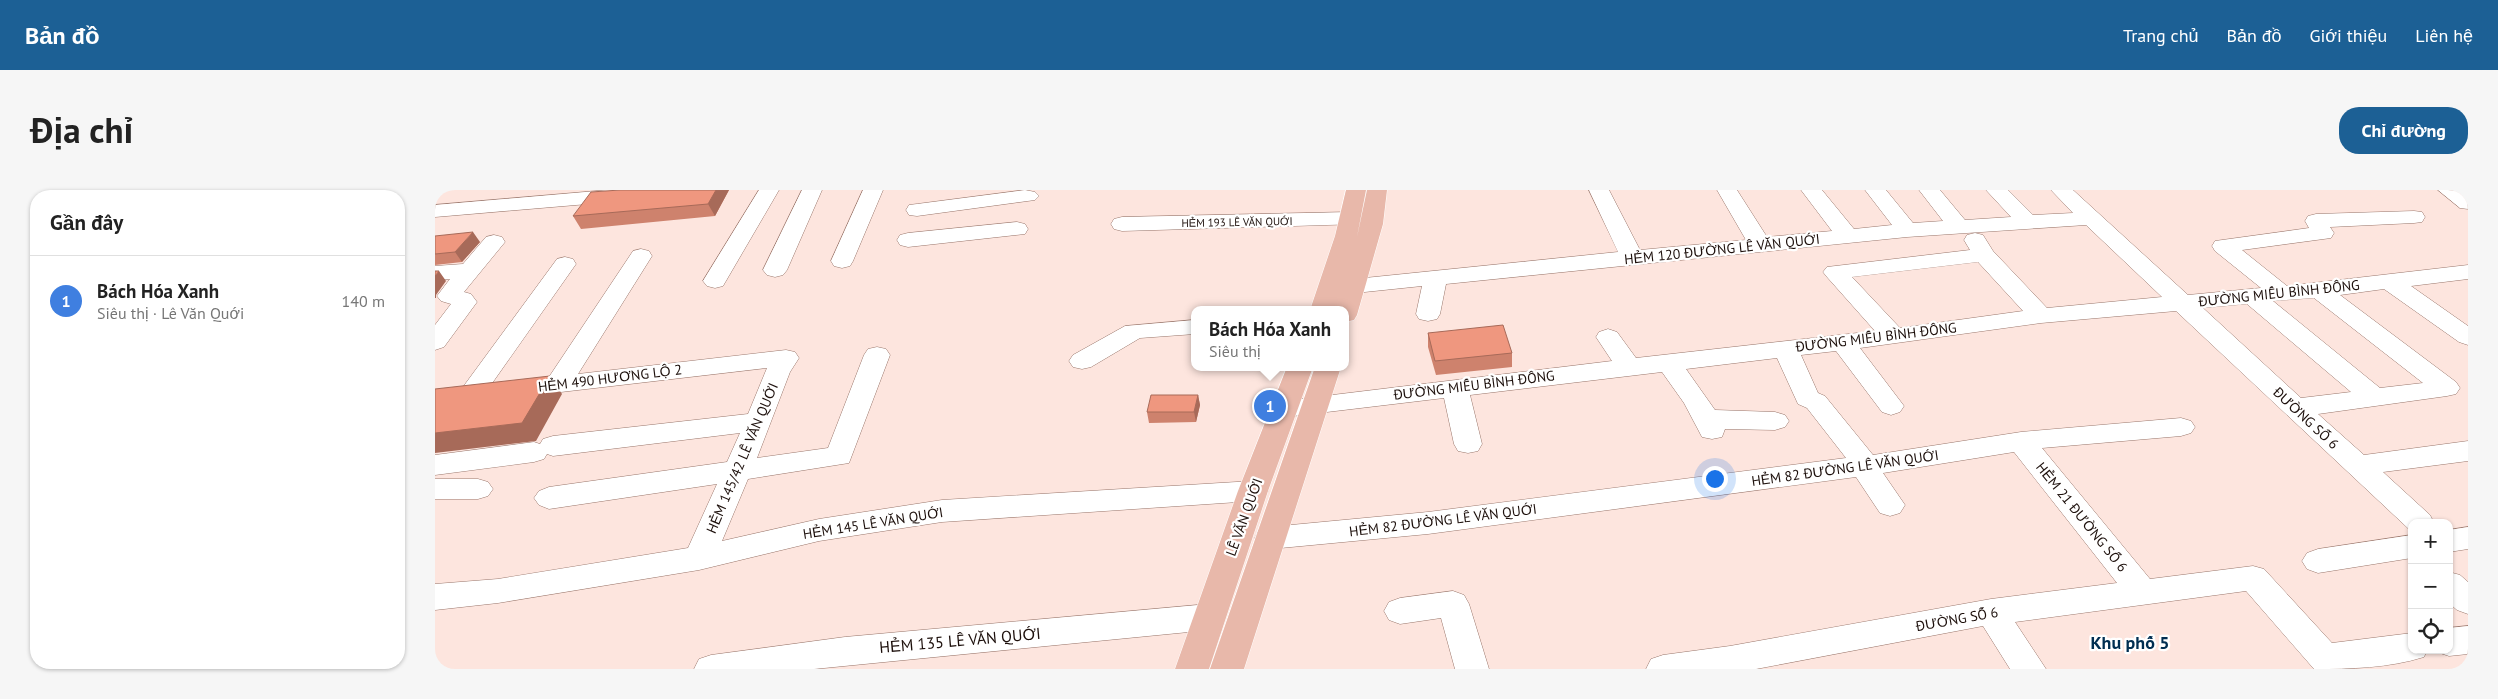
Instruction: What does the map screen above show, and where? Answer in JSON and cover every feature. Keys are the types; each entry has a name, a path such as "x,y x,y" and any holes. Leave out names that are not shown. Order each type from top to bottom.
{"main road":[{"path":"1323,306 1352,219 1356,190"},
{"path":"1348,306 1372,224 1377,190"},
{"name":"LÊ VĂN QUỚI","path":"1192,669 1253,491 1299,371"},
{"path":"1227,669 1326,371"}],"street":[{"path":"435,211 682,190"},
{"path":"715,281 769,190"},
{"path":"775,270 812,190"},
{"path":"842,261 873,190"},
{"path":"1599,190 1632,258"},
{"path":"1727,190 1761,246"},
{"path":"1811,190 1847,236"},
{"path":"1875,190 1907,230"},
{"path":"1929,190 1962,225 1984,255 2041,316"},
{"path":"1996,190 2027,221"},
{"name":"ĐƯỜNG SỐ 6","path":"2061,190 2357,466 2408,534"},
{"path":"2448,190 2468,203"},
{"path":"908,240 1015,237 1029,193 917,210"},
{"path":"2281,293 2223,246 2323,234 2316,221 2414,217"},
{"name":"HẺM 120 ĐƯỜNG LÊ VĂN QUỚI","path":"1355,286 1907,230 2090,218"},
{"name":"HẺM 193 LÊ VĂN QUỚI","path":"1123,224 1352,219"},
{"path":"435,342 465,302 463,299 449,296 494,242"},
{"path":"1894,336 1835,272 1984,255"},
{"path":"558,384 641,256"},
{"path":"472,393 565,264"},
{"path":"435,273 469,270"},
{"name":"ĐƯỜNG MIẾU BÌNH ĐÔNG","path":"1285,408 1894,336 2041,316 2466,274"},
{"path":"1428,314 1436,277"},
{"path":"2388,281 2468,337"},
{"path":"2294,408 2447,388 2319,290"},
{"path":"2252,296 2374,397"},
{"path":"1082,361 1134,331 1191,327"},
{"path":"1607,337 1628,366"},
{"path":"1842,342 1891,406"},
{"path":"1785,348 1807,398 1816,402 1865,466 1890,505"},
{"path":"549,498 839,456 877,355"},
{"name":"HẺM 490 HƯƠNG LỘ 2","path":"444,397 785,358"},
{"name":"HẺM 145/42 LÊ VĂN QUỚI","path":"699,558 759,422 777,372 785,358"},
{"path":"1668,362 1709,425 1775,421"},
{"path":"1455,387 1468,444"},
{"path":"435,465 544,449 759,422"},
{"name":"HẺM 82 ĐƯỜNG LÊ VĂN QUỚI","path":"1270,538 1428,523 1865,466 2021,442 2181,427"},
{"name":"HẺM 21 ĐƯỜNG SỐ 6","path":"2021,442 2142,592"},
{"path":"2357,466 2468,451"},
{"path":"435,489 449,491 478,489"},
{"name":"HẺM 145 LÊ VĂN QUỚI","path":"435,597 498,591 699,558 819,530 942,511 1253,491"},
{"path":"2453,540 2468,538"},
{"path":"2318,561 2408,542"},
{"name":"ĐƯỜNG SỐ 6","path":"1663,669 1732,664 1991,612 2253,578 2330,663"},
{"path":"2453,588 2468,601"},
{"path":"1399,611 1453,604 1471,669"},
{"path":"1991,612 2029,669"},
{"name":"HẺM 135 LÊ VĂN QUỚI","path":"711,669 845,651 1209,617"},
{"path":"2453,642 2468,640"},
{"path":"2330,663 2408,648"}],"building":[{"path":"620,190 716,190 708,204 573,216 591,192"},
{"path":"473,232 455,252 435,254 435,236"},
{"path":"1503,325 1512,353 1435,361 1428,333"},
{"path":"550,376 522,423 435,433 435,389"},
{"path":"1151,395 1198,395 1194,412 1147,412"}],"place":[{"name":"Bách Hóa Xanh","path":"1270,406"}],"district":[{"name":"Khu phố 5","path":"2130,642"}]}
